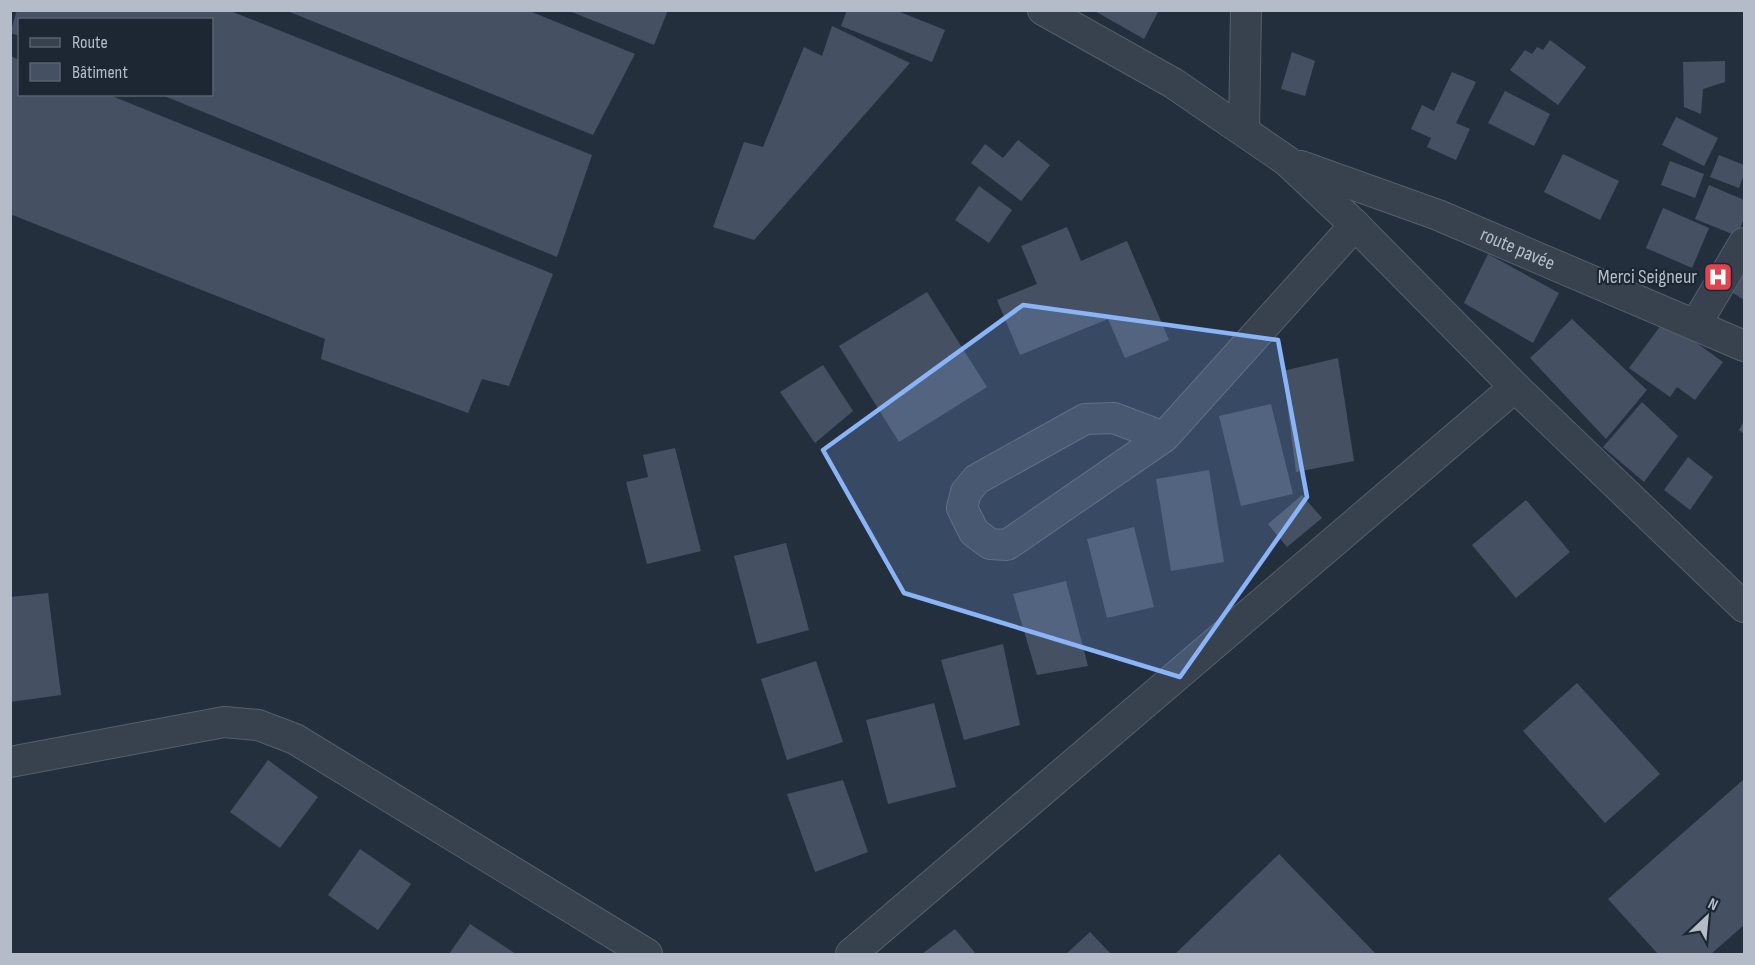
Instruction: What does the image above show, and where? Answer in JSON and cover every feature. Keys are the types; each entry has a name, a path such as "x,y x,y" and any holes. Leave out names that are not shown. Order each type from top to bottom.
{"street":[{"path":"1043,10 1173,83 1287,161 1515,387 1744,607"},
{"path":"1244,130 1246,10"},
{"name":"route pavée","path":"1287,161 1438,215 1744,346"},
{"path":"1164,437 1114,418 1085,419 977,479 966,492 962,508 974,532 990,544 1007,545 1164,437 1354,225"},
{"path":"1696,324 1744,243"},
{"path":"851,954 1515,387"},
{"path":"10,762 224,722 258,725 295,739 647,954"}],"highlighted area":[{"path":"1023,305 1278,340 1307,497 1180,677 904,593 823,450"}],"building":[{"path":"17,10 228,10 592,155 557,257 164,96 213,96 213,18 18,18 18,35 10,33"},
{"path":"285,10 527,10 635,54 593,135"},
{"path":"567,10 668,10 654,45"},
{"path":"847,10 895,10 945,30 932,62 841,26"},
{"path":"1093,10 1159,10 1144,39"},
{"path":"832,26 910,63 754,240 713,227 744,142 763,147 804,47 822,56"},
{"path":"1550,40 1586,67 1558,105 1510,70 1525,50 1532,54 1537,47 1543,50"},
{"path":"1292,52 1315,61 1305,96 1281,89"},
{"path":"10,56 18,59 18,96 112,96 553,274 509,386 482,379 468,413 321,359 325,339 10,214"},
{"path":"1725,61 1725,82 1703,89 1701,114 1684,107 1683,62"},
{"path":"1452,72 1476,82 1456,123 1470,129 1456,160 1427,147 1431,138 1411,129 1422,105 1434,111"},
{"path":"1505,91 1550,114 1534,146 1488,123"},
{"path":"1676,117 1718,138 1704,166 1662,145"},
{"path":"1018,140 1050,165 1021,201 971,163 985,144 1003,158"},
{"path":"1563,154 1619,181 1600,220 1544,192"},
{"path":"1719,155 1744,165 1744,174 1739,188 1710,177"},
{"path":"1670,161 1704,174 1695,198 1661,185"},
{"path":"1709,185 1744,200 1744,218 1737,236 1695,219"},
{"path":"979,186 1012,210 989,243 955,220"},
{"path":"1663,208 1709,228 1692,268 1646,248"},
{"path":"1067,227 1081,261 1127,241 1169,340 1125,358 1108,319 1020,355 997,300 1037,284 1021,246"},
{"path":"1488,254 1559,293 1533,343 1464,303"},
{"path":"1744,266 1744,300 1730,291"},
{"path":"927,292 987,387 899,442 839,346"},
{"path":"1572,319 1647,390 1606,439 1530,358"},
{"path":"1665,320 1723,362 1695,400 1677,387 1670,397 1629,368"},
{"path":"1338,358 1354,461 1296,472 1283,371"},
{"path":"823,365 853,411 815,443 780,392"},
{"path":"1642,402 1678,436 1644,482 1603,447"},
{"path":"1271,404 1293,494 1241,506 1219,416"},
{"path":"1744,421 1744,434 1739,430"},
{"path":"675,448 701,551 647,564 626,482 648,477 643,455"},
{"path":"1688,457 1713,477 1690,510 1664,490"},
{"path":"1209,470 1224,562 1171,571 1156,479"},
{"path":"1302,495 1322,518 1287,547 1268,524"},
{"path":"1526,500 1570,552 1516,598 1472,545"},
{"path":"1134,527 1154,607 1107,618 1087,539"},
{"path":"786,543 809,630 757,644 734,556"},
{"path":"1066,581 1088,666 1037,675 1013,594"},
{"path":"48,593 61,695 10,702 10,597"},
{"path":"1003,644 1020,725 964,740 941,660"},
{"path":"816,661 843,742 787,760 761,679"},
{"path":"1577,683 1660,774 1605,823 1523,731"},
{"path":"934,703 956,787 888,804 866,720"},
{"path":"268,760 318,797 280,848 230,812"},
{"path":"1744,779 1744,925 1711,954 1658,954 1608,899"},
{"path":"843,780 868,852 815,872 787,794"},
{"path":"360,849 411,884 378,930 328,895"},
{"path":"1279,854 1376,954 1175,954"},
{"path":"470,924 516,954 449,954"},
{"path":"955,929 976,954 922,954"},
{"path":"1090,932 1111,954 1066,954"}],"place":[{"name":"Merci Seigneur","path":"1718,277"}]}
